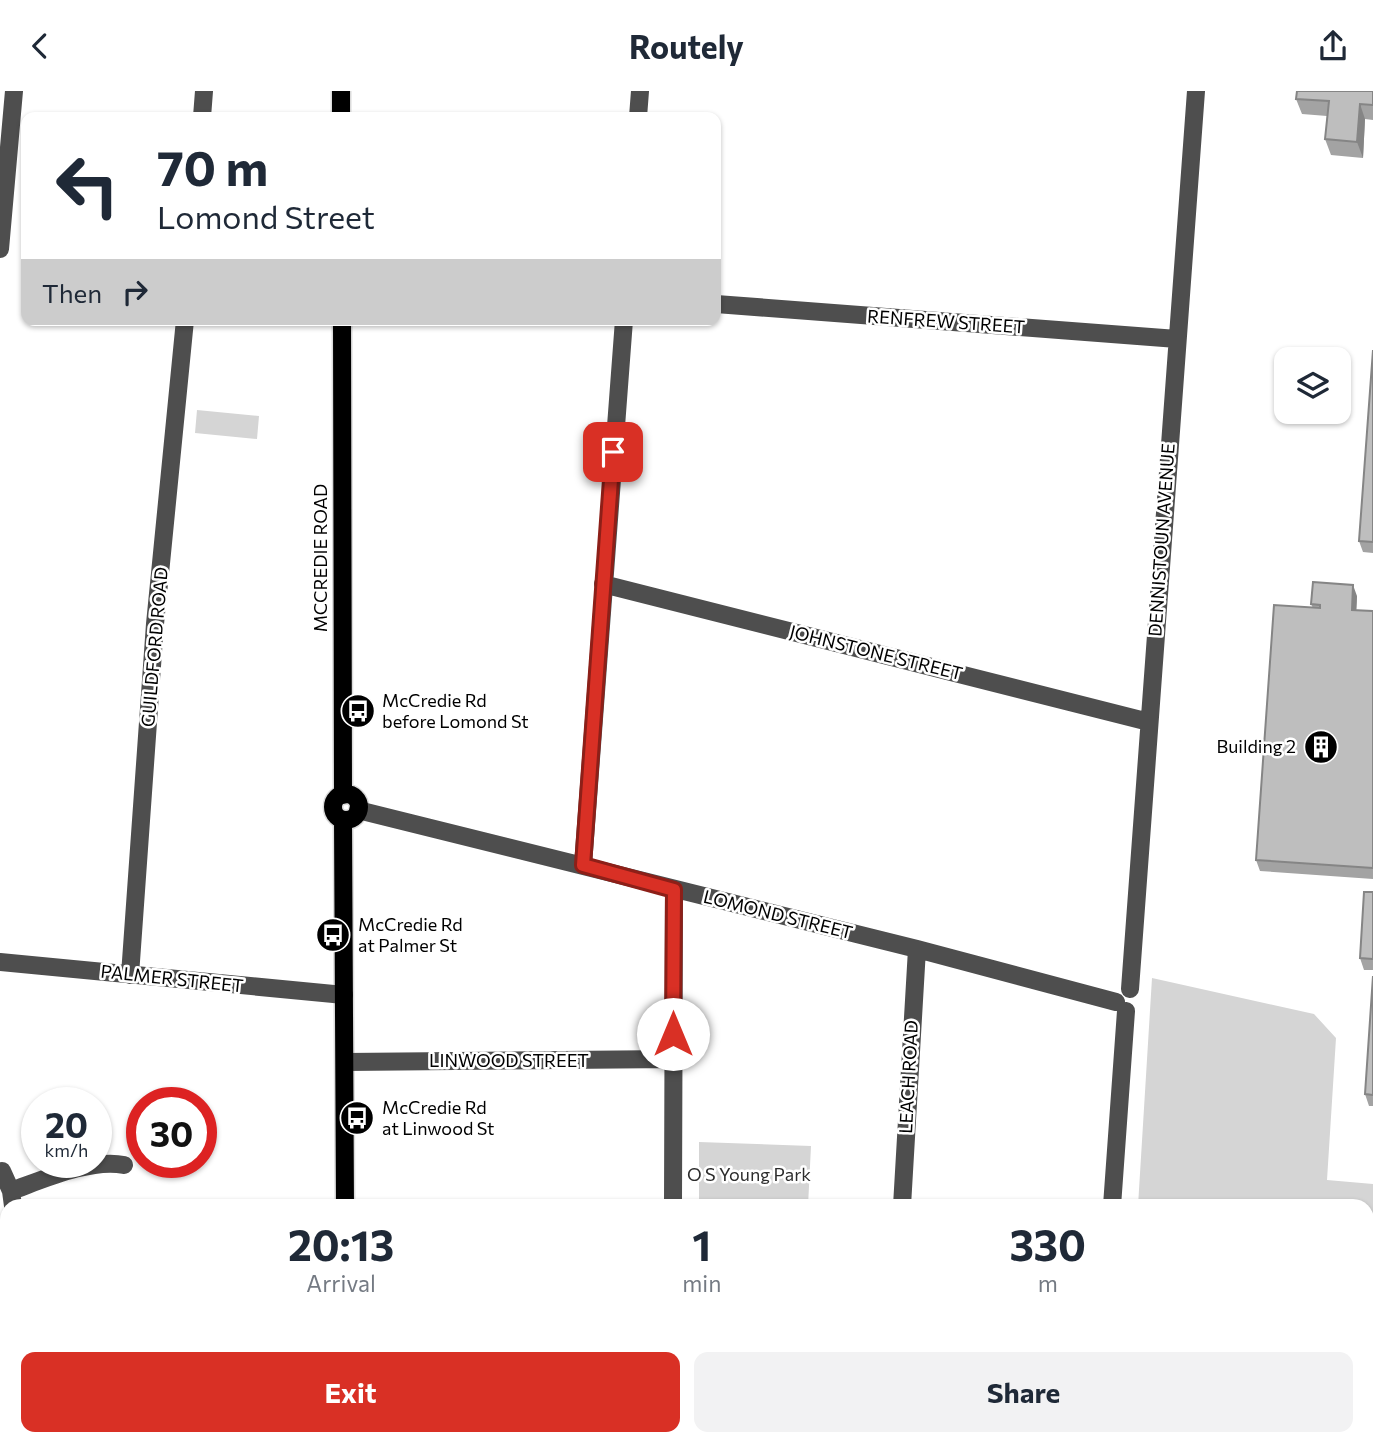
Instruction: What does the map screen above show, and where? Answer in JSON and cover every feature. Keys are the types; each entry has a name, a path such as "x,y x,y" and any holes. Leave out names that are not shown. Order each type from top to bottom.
{"main road":[{"path":"341,91 341,112"},
{"name":"MCCREDIE ROAD","path":"342,326 343,795 333,806 335,814 351,815"},
{"path":"345,1199 344,995 351,815"}],"street":[{"path":"0,249 14,91"},
{"path":"202,112 204,91"},
{"path":"638,112 640,91"},
{"name":"DENNISTOUN AVENUE","path":"1121,1007 1119,992 1130,989 1196,91"},
{"name":"RENFREW STREET","path":"721,304 1177,339"},
{"name":"GUILDFORD ROAD","path":"131,975 155,624 184,326"},
{"path":"583,865 624,326"},
{"name":"JOHNSTONE STREET","path":"603,585 1149,722"},
{"name":"LOMOND STREET","path":"351,815 583,865 917,949 1121,1007"},
{"path":"673,1199 674,890"},
{"name":"LEACH ROAD","path":"902,1199 917,949"},
{"name":"PALMER STREET","path":"0,963 344,995"},
{"path":"1112,1199 1121,1007"},
{"name":"LINWOOD STREET","path":"345,1062 673,1059"},
{"path":"2,1171 12,1198 65,1172 114,1163 124,1165"}],"green space":[{"path":"197,410 259,416 257,439 195,433"},
{"path":"1152,978 1314,1014 1336,1038 1327,1180 1373,1184 1373,1199 1138,1199"},
{"name":"O S Young Park","path":"699,1142 811,1146 808,1199 699,1199"}],"building":[{"path":"1297,91 1373,91 1373,105 1360,104 1357,142 1325,139 1329,101 1296,99"},
{"path":"1373,350 1373,542 1359,541"},
{"name":"Building 2","path":"1313,582 1353,585 1352,610 1373,611 1373,868 1256,860 1274,605 1320,608 1320,605 1311,604"},
{"path":"1364,892 1373,892 1373,959 1360,958"},
{"path":"1373,976 1373,1095 1365,1094"}],"place":[{"name":"McCredie Rd before Lomond St","path":"358,711"},
{"name":"Building 2","path":"1321,747"},
{"name":"McCredie Rd at Palmer St","path":"333,935"},
{"name":"McCredie Rd at Linwood St","path":"357,1118"}],"route":[{"path":"613,452 583,865 674,890 673,1034"}]}
